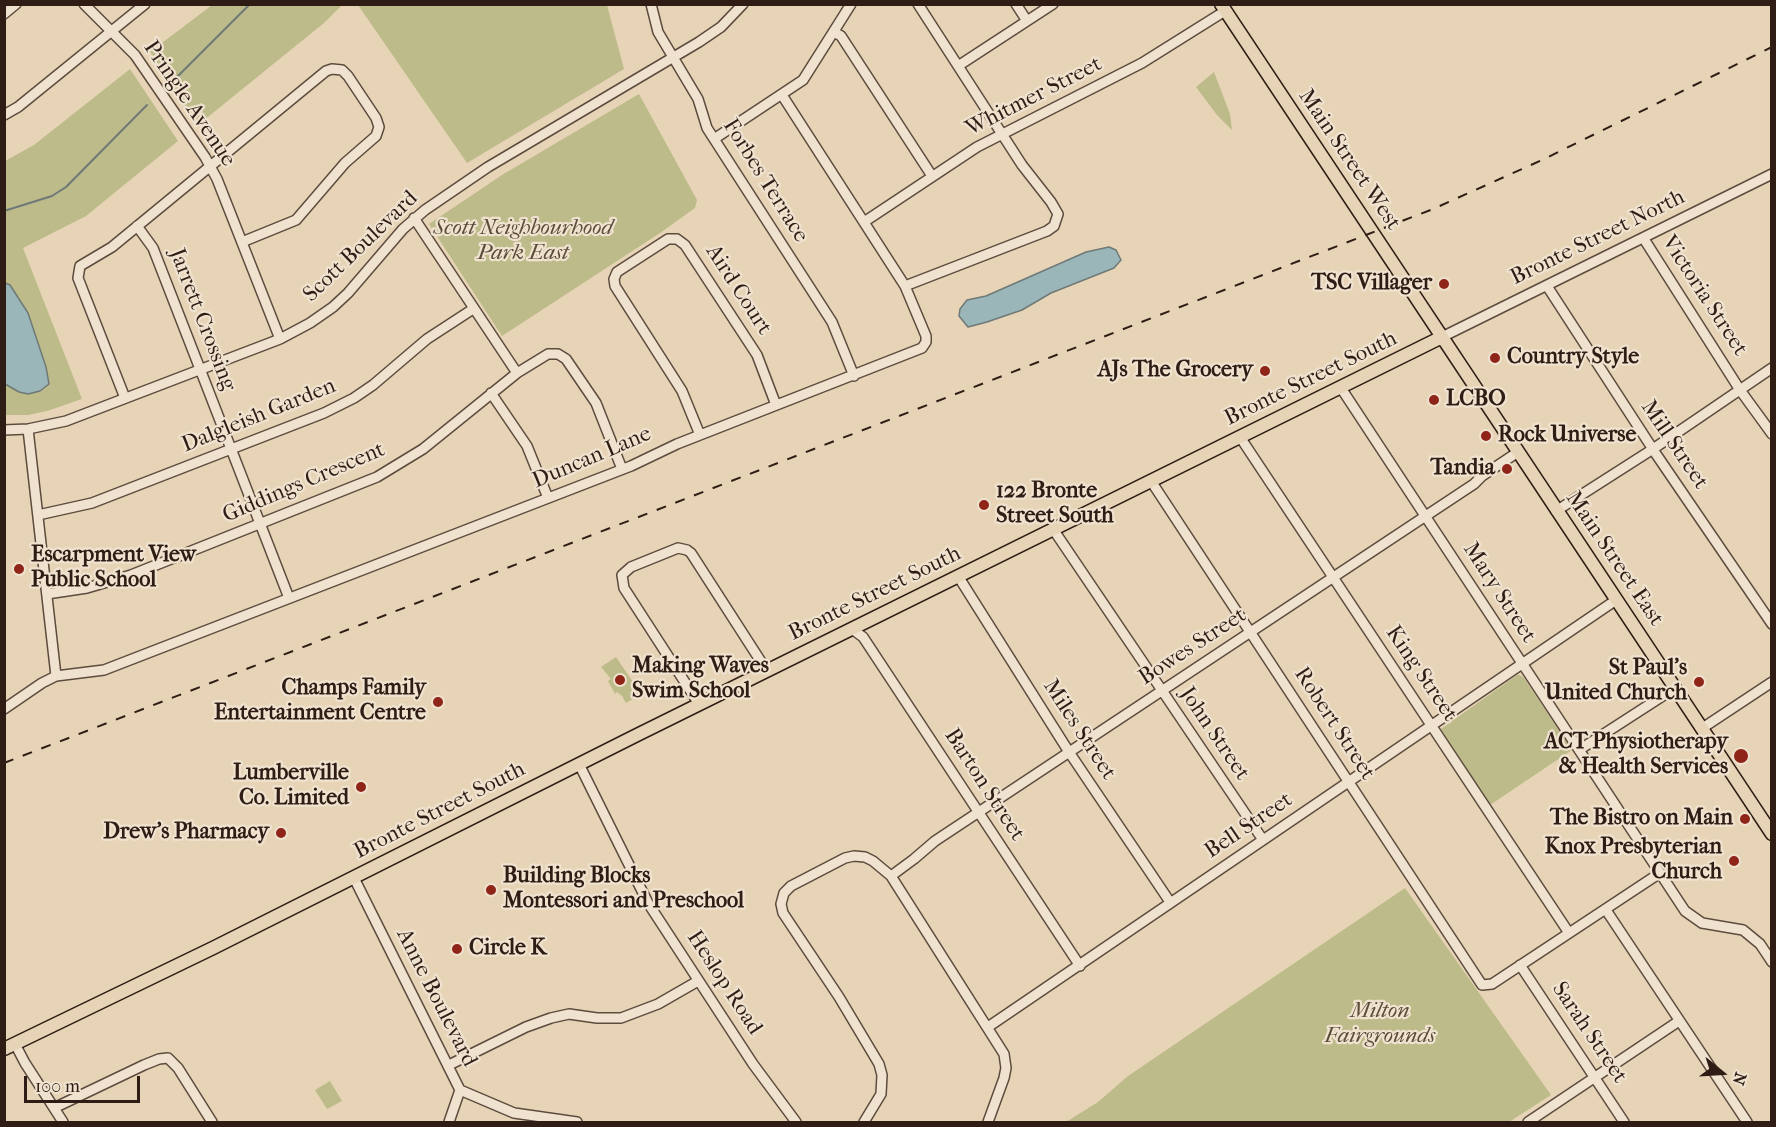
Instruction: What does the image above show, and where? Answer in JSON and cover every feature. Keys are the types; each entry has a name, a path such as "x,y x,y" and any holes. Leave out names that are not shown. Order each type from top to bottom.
{"main road":[{"name":"Main Street West","path":"1223,8 1442,337"},
{"name":"Bronte Street South","path":"10,1047 1442,337"},
{"name":"Main Street East","path":"1442,337 1772,834"}],"street":[{"path":"4,14 16,4"},
{"name":"Pringle Avenue","path":"84,4 130,49 147,70 210,166 280,339"},
{"path":"4,115 145,4"},
{"name":"Forbes Terrace","path":"651,4 658,32 698,99 707,128 832,322 854,375"},
{"name":"Scott Boulevard","path":"4,430 28,429 66,421 280,339 319,318 341,300 414,218 489,167 715,32 743,4"},
{"path":"714,139 807,76 851,4"},
{"path":"906,286 1047,231 1054,226 1058,214 1022,165 918,4"},
{"path":"1016,4 1027,21"},
{"path":"958,66 1053,4"},
{"name":"Whitmer Street","path":"864,222 977,147 1142,63 1223,8"},
{"path":"834,32 841,36 932,176"},
{"path":"125,398 78,274 80,266 112,247 330,69 338,69 348,76 378,123 379,132 345,163 296,220 242,242"},
{"name":"Duncan Lane","path":"4,709 56,676 104,670 622,469 700,435 920,350 926,336 906,286 782,95"},
{"name":"Bronte Street North","path":"1442,337 1772,174"},
{"path":"414,218 517,373"},
{"name":"Jarrett Crossing","path":"137,226 153,248 289,598"},
{"name":"Aird Court","path":"700,435 682,391 615,286 614,279 617,272 668,238 677,238 683,242 757,355 776,405"},
{"name":"Victoria Street","path":"1644,238 1740,390 1772,434"},
{"name":"Mill Street","path":"1547,286 1653,449 1772,624"},
{"name":"Dalgleish Garden","path":"38,515 87,505 318,416 354,398 390,373 427,339 473,309"},
{"name":"Giddings Crescent","path":"47,594 87,588 131,575 377,477 428,445 517,373 548,354 554,353 562,356 599,408 622,469"},
{"path":"1556,511 1653,449 1772,368"},
{"name":"Mary Street","path":"1341,388 1685,911 1702,923 1743,930 1760,944 1772,962"},
{"path":"491,393 527,446 548,498"},
{"path":"28,429 56,676"},
{"name":"King Street","path":"1240,437 1569,933"},
{"name":"Bowes Street","path":"891,876 934,841 1425,517 1518,452"},
{"name":"Robert Street","path":"1151,481 1482,985 1492,984 1520,965"},
{"name":"John Street","path":"1053,529 1263,840"},
{"path":"699,705 624,588 622,575 631,567 678,548 687,550 767,671"},
{"name":"Miles Street","path":"958,576 1069,752 1170,902"},
{"name":"Bell Street","path":"988,1027 1616,600"},
{"name":"Barton Street","path":"852,629 863,637 1080,966"},
{"path":"1701,729 1772,682"},
{"path":"1579,750 1675,688"},
{"name":"Heslop Road","path":"579,764 648,903 753,1064 796,1122"},
{"path":"864,1122 881,1094 882,1075 879,1064 839,997 783,913 781,904 784,893 791,886 835,863 854,856 865,857 873,861 891,876 1004,1054 1006,1068 988,1122"},
{"path":"1520,965 1660,873"},
{"name":"Anne Boulevard","path":"354,878 460,1090 514,1113 553,1121 577,1122"},
{"path":"1606,910 1747,1122"},
{"name":"Sarah Street","path":"1520,965 1624,1122"},
{"path":"449,1065 526,1027 551,1018 569,1014 597,1018 621,1018 658,1004 698,981"},
{"path":"1528,1122 1679,1021"},
{"path":"10,1047 25,1063 63,1122"},
{"path":"54,1108 144,1065 168,1058 178,1068 212,1122"},
{"path":"449,1122 460,1090"}],"green space":[{"path":"212,5 342,5 324,23 198,125 150,52"},
{"path":"358,5 607,5 624,69 467,163"},
{"path":"130,69 178,141 86,216 23,248 82,399 28,415 5,415 5,161 34,145"},
{"path":"1214,72 1230,114 1232,130 1217,115 1196,87"},
{"name":"Scott Neighbourhood Park East","path":"639,94 697,200 695,208 502,336 429,224 502,175"},
{"name":"Making Waves Swim School","path":"616,657 641,694 626,703 622,696 617,692 615,694 608,681 611,679 601,667"},
{"path":"1517,675 1524,678 1572,750 1490,805 1441,729"},
{"name":"Milton Fairgrounds","path":"1405,888 1551,1095 1509,1122 1066,1122 1098,1102 1128,1076"},
{"path":"330,1081 342,1101 327,1109 315,1090"}],"water":[{"path":"1109,247 1116,250 1121,260 1114,268 1051,293 1022,310 987,322 968,327 959,316 960,309 967,300 986,296 1086,252"},
{"path":"5,283 10,285 28,313 46,367 49,384 40,391 28,394 5,384"}],"waterway":[{"path":"171,83 250,4"},
{"path":"4,211 52,196 66,187 147,105"}],"railway":[{"path":"4,763 1433,209 1542,160 1772,47"}],"place":[{"name":"TSC Villager","path":"1444,284"},
{"name":"Country Style","path":"1495,358"},
{"name":"AJs The Grocery","path":"1265,371"},
{"name":"LCBO","path":"1434,400"},
{"name":"Rock Universe","path":"1486,436"},
{"name":"Tandia","path":"1507,469"},
{"name":"122 Bronte Street South","path":"984,505"},
{"name":"Escarpment View Public School","path":"19,569"},
{"name":"Making Waves Swim School","path":"620,680"},
{"name":"St Paul's United Church","path":"1699,682"},
{"name":"Champs Family Entertainment Centre","path":"438,702"},
{"name":"ACT Physiotherapy & Health Services","path":"1741,756"},
{"name":"Lumberville Co. Limited","path":"361,787"},
{"name":"The Bistro on Main","path":"1745,819"},
{"name":"Drew's Pharmacy","path":"281,833"},
{"name":"Knox Presbyterian Church","path":"1734,861"},
{"name":"Building Blocks Montessori and Preschool","path":"491,890"},
{"name":"Circle K","path":"457,949"}]}
